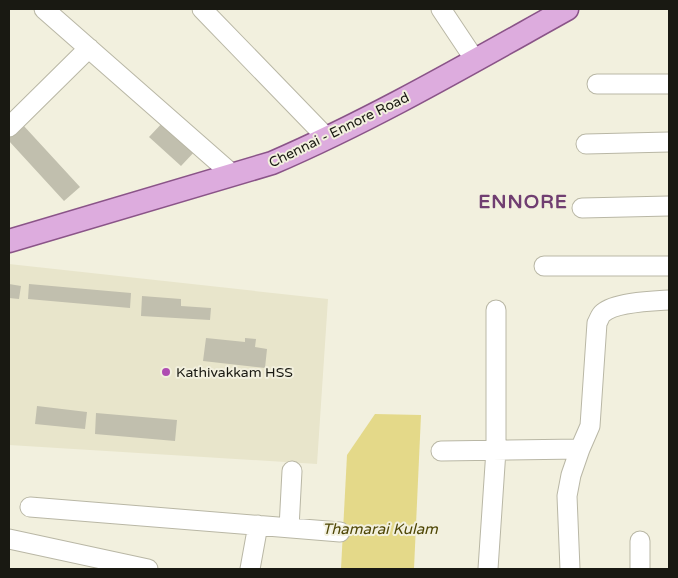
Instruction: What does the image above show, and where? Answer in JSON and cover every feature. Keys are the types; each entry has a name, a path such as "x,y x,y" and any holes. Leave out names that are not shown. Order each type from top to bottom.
{"main road":[{"name":"Chennai - Ennore Road","path":"9,241 272,164 375,115 568,9"}],"street":[{"path":"44,9 233,175"},
{"path":"202,9 327,138"},
{"path":"441,9 475,60"},
{"path":"9,127 89,48"},
{"path":"598,84 669,84"},
{"path":"586,144 669,142"},
{"path":"582,208 669,206"},
{"path":"544,266 669,266"},
{"path":"570,569 567,496 571,475 590,426 597,323 603,313 617,306 636,302 669,300"},
{"path":"488,569 496,450 496,310"},
{"path":"441,451 580,449"},
{"path":"289,528 292,471"},
{"path":"30,506 340,532"},
{"path":"250,569 258,525"},
{"path":"9,539 148,569"},
{"path":"640,542 640,569"}],"shaded area":[{"name":"Kathivakkam HSS","path":"9,264 328,299 317,464 9,445"}],"water":[{"name":"Thamarai Kulam","path":"375,414 421,415 414,569 341,569 347,455"}],"building":[{"path":"165,120 197,149 181,166 149,137"},
{"path":"23,125 80,187 64,201 9,141 9,138"},
{"path":"9,284 21,286 19,299 9,298"},
{"path":"29,284 131,293 130,308 28,299"},
{"path":"142,296 181,299 181,306 211,308 210,320 141,316"},
{"path":"206,338 245,342 245,338 256,339 255,347 267,349 265,368 203,361"},
{"path":"37,406 87,412 85,429 35,424"},
{"path":"96,413 177,420 175,441 95,434"}],"place":[{"name":"Kathivakkam HSS","path":"166,372"}],"district":[{"name":"ENNORE","path":"523,202"}]}
